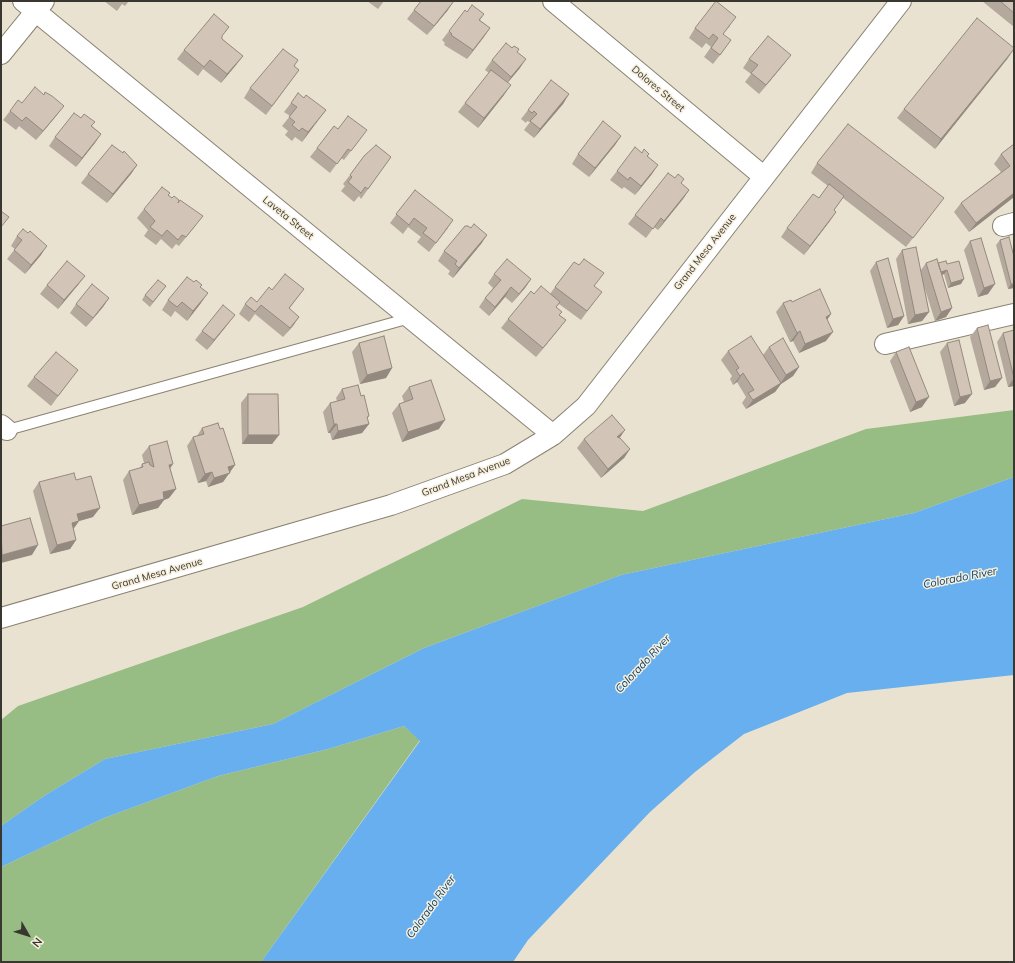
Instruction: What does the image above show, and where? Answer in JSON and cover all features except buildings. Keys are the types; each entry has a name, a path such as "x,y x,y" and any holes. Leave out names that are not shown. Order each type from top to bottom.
{"street":[{"name":"Dolores Street","path":"552,1 763,176"},
{"name":"Grand Mesa Avenue","path":"1,618 391,505 505,464 553,435 586,406 763,176 901,1"},
{"path":"1,54 34,4"},
{"name":"Laveta Street","path":"34,4 410,318 553,435"},
{"path":"885,344 1014,314"}],"lane":[{"path":"3,429 410,318"}],"green space":[{"path":"1014,410 1014,477 914,513 621,575 424,648 273,724 105,759 44,796 1,826 1,720 18,706 303,607 522,499 643,511 866,429"},
{"path":"404,726 420,740 261,962 1,962 1,867 104,818 218,776 328,749"}],"water":[{"name":"Colorado River","path":"1014,477 1014,675 847,693 744,734 695,772 650,812 528,940 513,962 261,962 420,741 404,726 328,749 218,776 104,818 1,867 1,826 44,796 105,759 273,724 424,648 621,575 914,513"}]}
